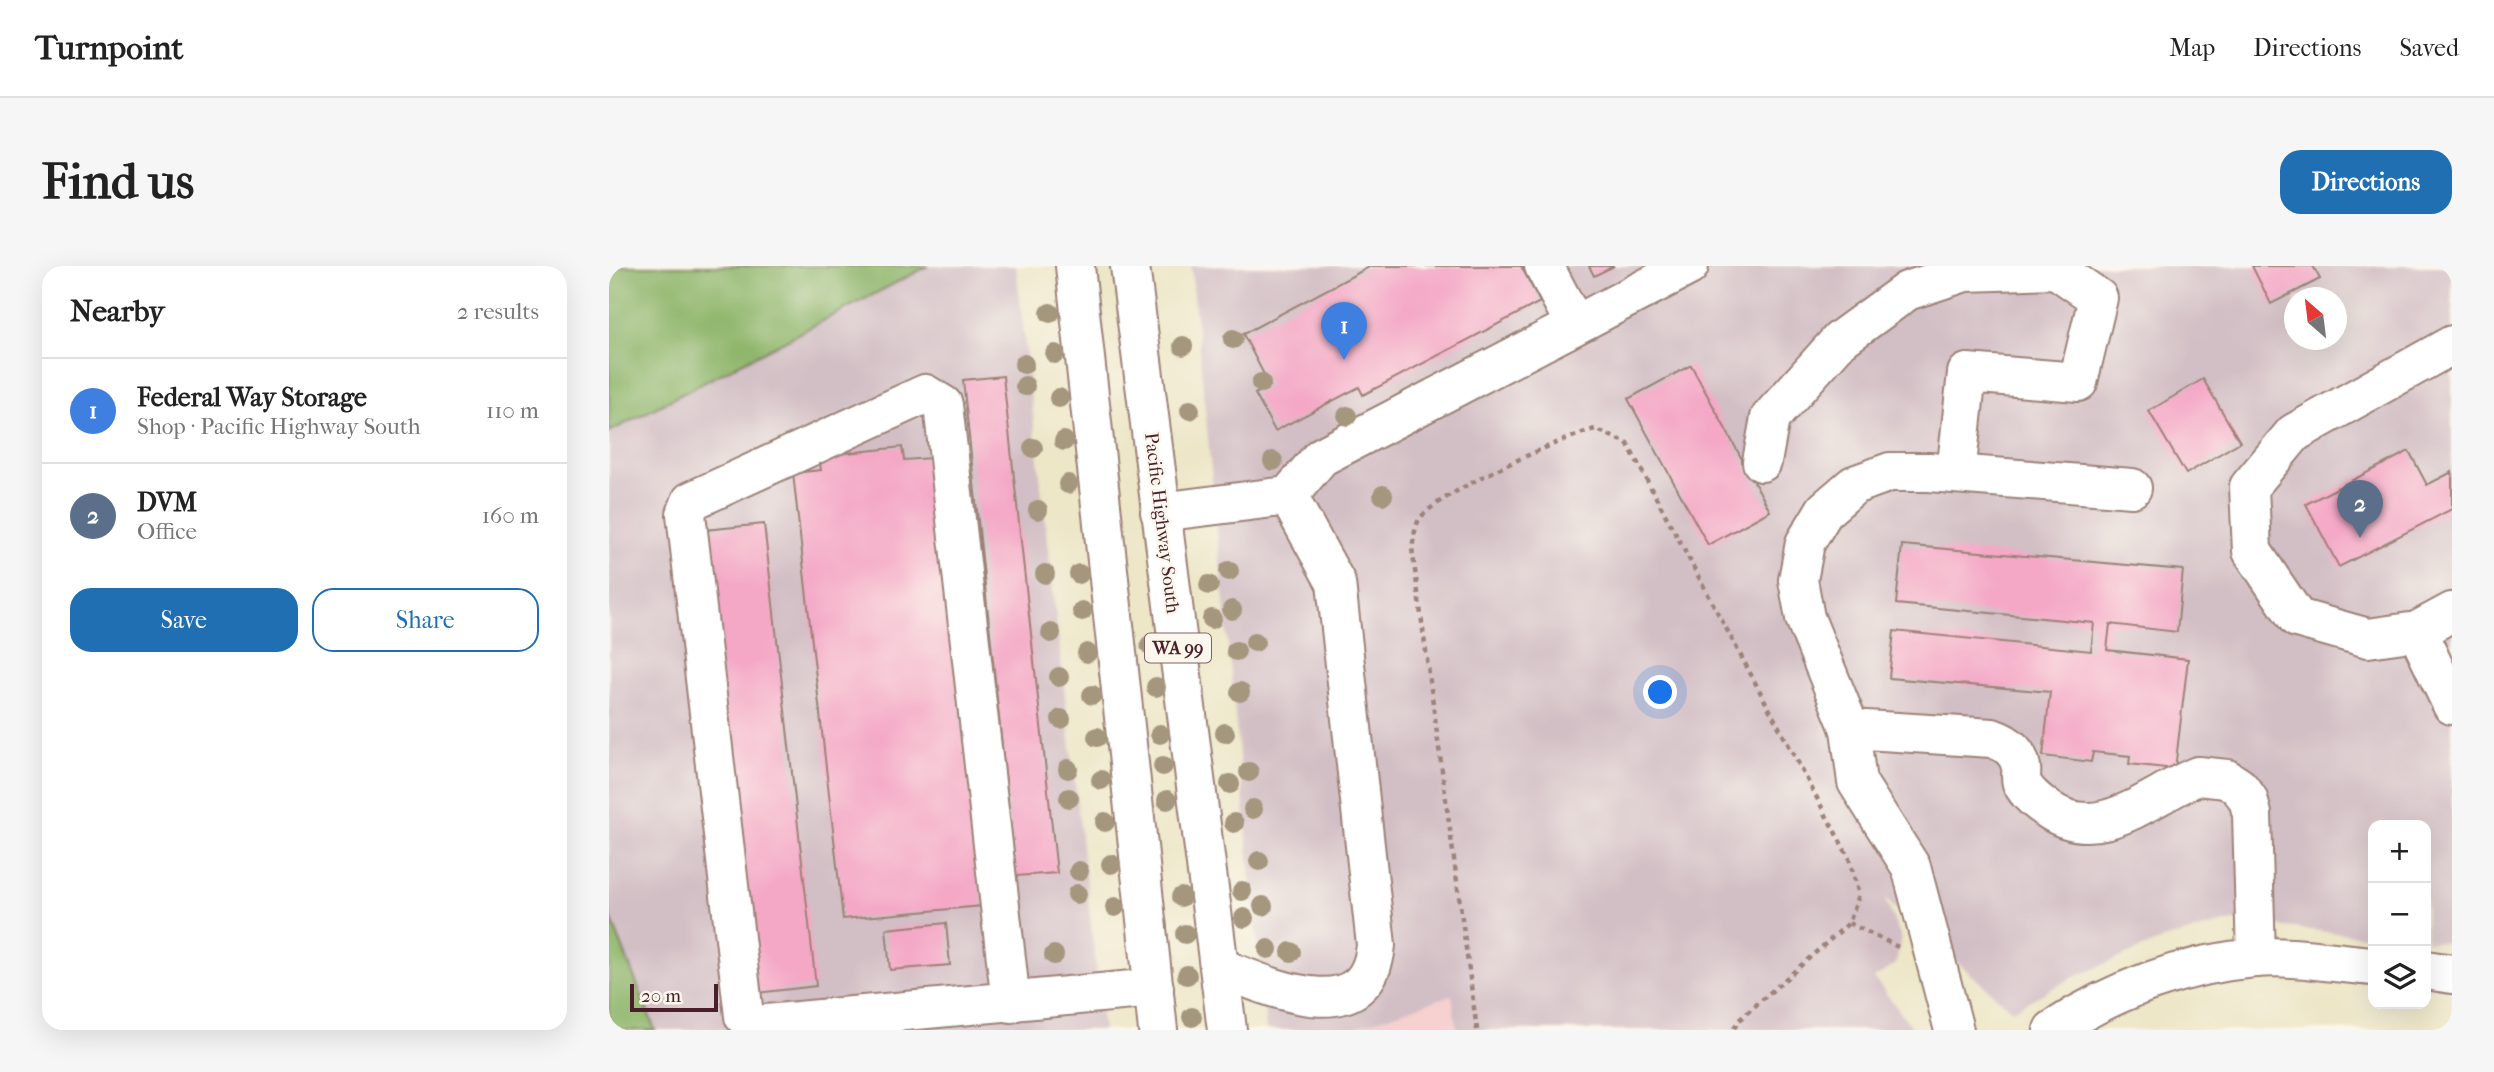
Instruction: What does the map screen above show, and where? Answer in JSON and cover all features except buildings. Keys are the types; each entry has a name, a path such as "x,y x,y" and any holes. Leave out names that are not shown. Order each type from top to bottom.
{"main road":[{"name":"WA 99","path":"1075,266 1159,1030"},
{"name":"Pacific Highway South","path":"1130,266 1227,1030"},
{"path":"1544,266 1575,325"},
{"path":"1160,512 1288,496 1321,457 1689,266"},
{"path":"1762,461 1770,418 1840,340 1907,291 1965,272 2058,268 2098,298 2078,382 1967,373 1956,474"},
{"path":"2452,345 2294,433 2249,487 2252,551 2297,618 2368,638 2417,631 2452,612"},
{"path":"1011,1003 943,405 925,394 691,501 686,514 744,1016 754,1025 960,1019 1011,1003 1154,988"},
{"path":"1954,1030 1911,867 1857,782 1850,729 1805,618 1798,580 1805,543 1825,510 1854,485 1890,472 1956,474 2131,488"},
{"path":"1221,968 1308,1002 1326,1004 1342,1001 1356,992 1374,970 1376,944 1336,583 1288,496"},
{"path":"2417,631 2452,705"},
{"path":"1850,729 1992,738 2003,742 2019,759 2021,782 2037,802 2059,817 2084,823 2109,820 2198,776 2213,775 2227,779 2239,787 2252,814 2256,958"},
{"path":"2053,1030 2115,996 2164,977 2256,958 2368,966"},
{"path":"2431,971 2452,974"}],"path":[{"path":"1477,1030 1412,548 1419,518 1443,499 1567,437 1595,429 1627,443 1849,858 1859,895 1849,923 1739,1020 1733,1030"},
{"path":"1849,923 1937,965"}],"shaded area":[{"path":"928,266 1016,266 1103,1030 655,1030 609,913 609,432"},
{"path":"1191,266 2452,266 2452,943 2431,941 2431,820 2368,820 2368,936 2233,921 2166,938 2072,978 2012,1010 1885,899 1901,937 1896,964 1874,978 1914,1030 1457,1030 1452,995 1346,1030 1266,1030"},
{"path":"1453,995 1457,1030 1346,1030"}],"green space":[{"path":"609,266 928,266 609,432"},
{"path":"609,913 655,1030 609,1030"}],"place":[{"name":"Federal Way Storage","path":"1344,360"},
{"name":"DVM","path":"2360,538"}]}
